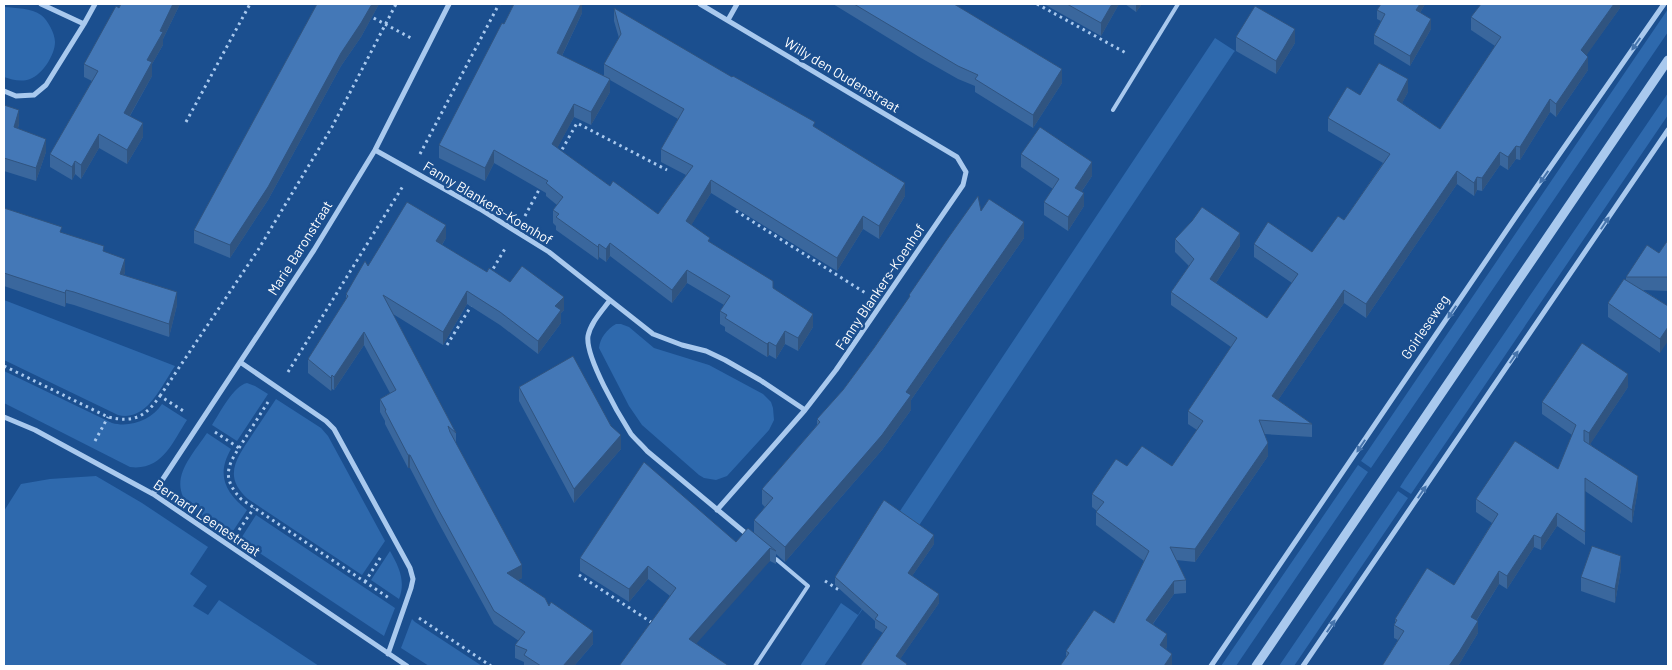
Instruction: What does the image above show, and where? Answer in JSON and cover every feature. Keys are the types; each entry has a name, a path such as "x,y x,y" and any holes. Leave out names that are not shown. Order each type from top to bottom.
{"street":[{"path":"41,4 84,24"},
{"path":"4,91 16,96 34,95 46,85 95,4"},
{"name":"Marie Baronstraat","path":"153,494 314,250 375,150 449,4"},
{"name":"Willy den Oudenstraat","path":"700,4 957,157 966,172"},
{"path":"728,20 737,4"},
{"name":"Goirleseweg","path":"1211,666 1506,232 1664,4"},
{"path":"1256,666 1668,60"},
{"path":"1304,666 1668,130"},
{"name":"Fanny Blankers-Koenhof","path":"375,150 549,252 653,334 682,345 706,351 725,360 760,380 805,410"},
{"name":"Fanny Blankers-Koenhof","path":"717,510 805,410 836,370 963,184 966,172"},
{"path":"610,300 593,322 588,336 589,351 596,368 633,436 754,541"},
{"path":"240,362 326,421 334,429 410,568 413,579 388,654"},
{"name":"Bernard Leenestraat","path":"4,417 34,430 153,494 407,666"},
{"path":"768,553 776,559"}],"lane":[{"path":"1113,110 1178,4"},
{"path":"755,666 808,586 776,559"}],"path":[{"path":"186,122 250,4"},
{"path":"4,366 108,417 123,420 135,419 146,414 258,250 332,127 396,4"},
{"path":"491,666 241,499 233,489 227,476 230,460 278,388 388,213 499,4"},
{"path":"1037,4 1142,62"},
{"path":"362,12 427,46"},
{"path":"558,156 577,123 667,170"},
{"path":"486,280 516,232 544,181"},
{"path":"736,212 882,303"},
{"path":"447,345 477,296"},
{"path":"160,396 238,448"},
{"path":"86,457 108,417"},
{"path":"229,545 254,508"},
{"path":"365,582 393,538"},
{"path":"579,575 660,629"}],"shaded area":[{"path":"4,7 33,11 41,15 52,31 55,39 53,53 43,69 35,77 17,80 4,77"},
{"path":"1668,9 1668,32 1371,468 1361,461"},
{"path":"1215,38 1235,51 916,530 896,517"},
{"path":"1668,93 1668,115 1411,494 1400,487 1405,479"},
{"path":"4,300 175,366 152,401 145,408 128,416 118,415 4,360"},
{"path":"616,324 629,327 654,348 709,365 763,394 771,402 774,420 769,430 727,476 716,480 699,475 642,425 629,406 599,348 604,334"},
{"path":"4,371 112,423 126,424 140,421 158,410 162,404 187,420 171,446 158,460 150,465 130,467 4,403"},
{"path":"247,383 268,394 237,441 212,425 232,394"},
{"path":"276,399 321,428 328,436 385,541 362,575 248,499 240,491 236,483 234,475 237,459"},
{"path":"207,433 231,449 224,467 225,482 233,497 247,510 231,534 192,509 184,499 181,489 183,470"},
{"path":"1358,465 1368,472 1236,666 1221,666"},
{"path":"96,476 142,503 208,547 190,574 207,586 193,606 208,615 219,600 319,666 4,666 4,511 21,484 50,479"},
{"path":"1398,491 1408,498 1294,666 1279,666"},
{"path":"256,515 395,608 384,636 240,540"},
{"path":"900,550 902,551 824,666 800,666 841,603 858,615"},
{"path":"390,551 399,568 402,580 399,599 371,580"},
{"path":"412,619 482,666 429,666 401,648"}],"building":[{"path":"121,4 173,4 160,31 163,32 147,60 152,62 124,113 143,123 127,150 99,134 81,165 75,161 72,167 50,154 98,71 84,64 116,6 119,8"},
{"path":"317,4 372,4 341,53 268,187 230,245 194,230"},
{"path":"514,4 581,4 557,53 610,79 591,112 574,104 552,144 610,186 613,181 658,214 693,166 661,149 684,109 604,64 621,34 614,8 732,77 815,122 813,126 905,183 879,226 863,216 837,258 711,180 686,221 710,238 708,241 773,281 773,288 813,314 798,338 785,331 776,346 769,342 767,344 725,318 727,315 720,311 730,296 687,270 672,290 610,243 606,249 599,244 598,247 556,217 559,214 553,210 563,197 546,183 548,181 494,150 485,168 439,145 502,23 504,24"},
{"path":"854,4 954,4 1062,69 1033,115 975,79 978,75 958,66"},
{"path":"1067,4 1112,4 1101,23"},
{"path":"1381,4 1420,4 1416,10 1431,19 1410,56 1374,35 1385,14 1377,10"},
{"path":"1481,4 1614,4 1581,50 1588,57 1556,104 1550,99 1520,147 1516,146 1508,157 1500,152 1482,178 1477,177 1474,183 1457,171 1366,304 1344,290 1272,396 1312,424 1259,420 1268,443 1195,549 1170,547 1186,580 1174,581 1146,620 1167,634 1160,645 1172,654 1164,666 1060,666 1069,653 1066,651 1094,610 1114,623 1149,551 1096,512 1104,502 1092,494 1116,459 1127,466 1142,446 1172,466 1203,421 1188,411 1237,338 1171,292 1194,259 1175,239 1202,207 1240,233 1210,279 1267,318 1298,274 1254,244 1268,222 1312,252 1338,216 1344,220 1390,154 1328,118 1347,87 1360,95 1379,63 1408,79 1397,100 1440,129 1501,37 1471,17"},
{"path":"1255,6 1295,29 1276,61 1236,37"},
{"path":"4,105 19,110 14,127 46,139 36,168 4,158"},
{"path":"1040,127 1092,162 1075,188 1084,193 1068,217 1044,202 1059,179 1021,154"},
{"path":"978,196 981,211 989,199 1024,222 906,392 911,395 882,435 785,547 754,520 773,498 762,489 820,422 817,419 843,390 874,348"},
{"path":"407,202 446,225 436,241 487,272 489,268 510,282 522,266 564,297 555,306 561,310 538,341 500,312 467,291 443,332 383,295 456,433 448,426 450,432 522,565 507,573 545,598 549,606 551,602 593,631 563,666 541,666 524,655 527,650 515,645 525,632 494,611 385,411 380,399 396,390 364,332 334,377 332,375 331,378 308,359 348,296 346,294 365,261 368,266"},
{"path":"4,208 62,227 60,232 104,246 103,251 125,259 120,274 177,292 169,324 74,292 66,290 65,293 4,273"},
{"path":"1668,240 1668,277 1626,277 1647,245 1659,253"},
{"path":"1624,279 1668,306 1668,327 1660,339 1608,303"},
{"path":"1582,343 1628,374 1589,433 1584,430 1584,441 1638,476 1632,510 1585,478 1585,532 1557,513 1541,538 1534,535 1507,576 1499,571 1471,617 1478,621 1449,666 1382,666 1404,631 1394,625 1397,620 1395,619 1427,568 1454,585 1498,514 1476,499 1515,441 1558,469 1576,425 1542,402"},
{"path":"573,356 611,426 621,435 574,489 519,387"},
{"path":"644,462 736,542 748,528 776,551 770,548 689,639 729,666 619,666 676,588 648,566 629,589 580,558"},
{"path":"884,500 934,535 908,573 939,594 896,656 907,664 906,666 860,666 887,627 875,619 878,615 835,577"},
{"path":"1592,546 1621,556 1615,589 1581,577"}]}
